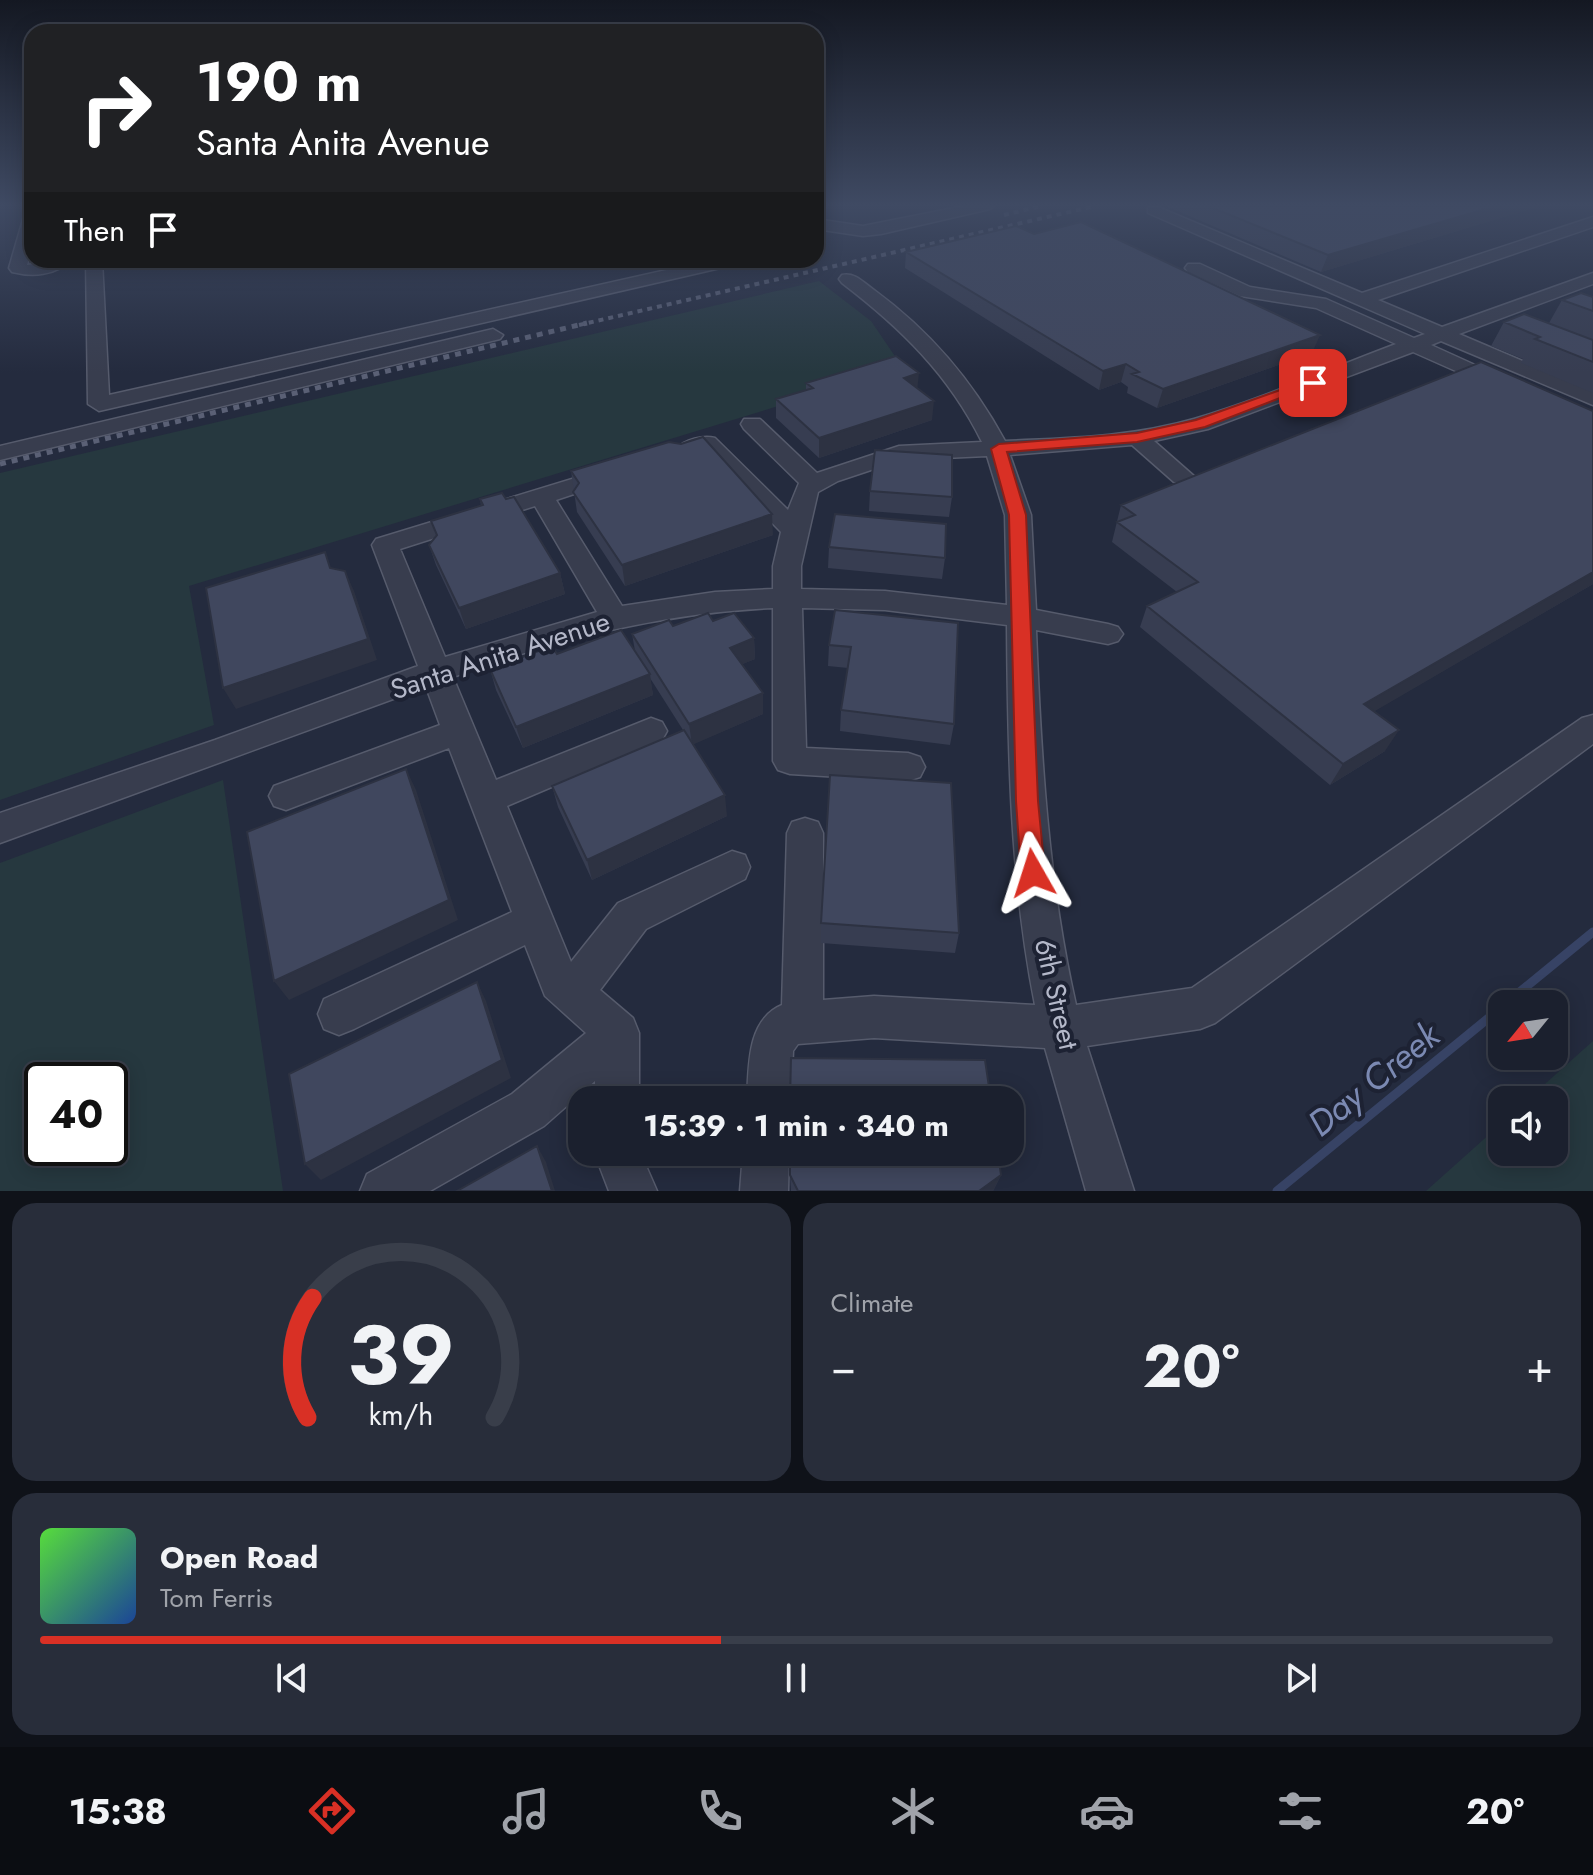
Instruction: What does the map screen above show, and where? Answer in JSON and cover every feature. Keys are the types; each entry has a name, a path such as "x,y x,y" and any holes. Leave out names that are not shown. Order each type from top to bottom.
{"street":[{"path":"20,262 18,268 25,271 40,268"},
{"path":"1274,262 1593,399"},
{"path":"1362,299 1474,262"},
{"path":"94,268 99,404 697,268"},
{"path":"0,453 724,280 734,276 734,268"},
{"path":"1194,268 1246,292 1320,303 1520,393"},
{"path":"908,767 790,761 787,566 807,488 829,476 899,453 1137,438 1228,415 1593,278"},
{"name":"6th Street","path":"848,279 913,329 967,391 999,449 1018,515 1031,847 1036,898 1063,1028 1108,1184"},
{"path":"1540,297 1567,307"},
{"path":"1493,315 1521,327"},
{"path":"752,424 814,484"},
{"path":"1137,438 1183,477"},
{"path":"662,458 707,443 794,531"},
{"path":"617,1086 618,1033 559,982 456,732 385,545 631,467"},
{"path":"541,496 615,618"},
{"name":"Santa Anita Avenue","path":"0,828 546,634 615,618 704,603 789,598 876,601 1021,618 1108,634"},
{"path":"770,1086 772,1045 787,1024 874,1017 1063,1028 1200,1008 1593,727"},
{"path":"485,800 651,731"},
{"path":"286,796 456,732"},
{"path":"802,1023 805,833"},
{"path":"572,993 632,916 732,867"},
{"path":"339,1014 534,921"},
{"path":"384,1191 528,1110 618,1033"},
{"path":"623,1166 633,1191"},
{"path":"764,1191 765,1166"}],"shaded area":[{"path":"819,281 871,321 903,368 189,586 214,725 0,800 0,473"},
{"path":"223,780 283,1191 0,1191 0,863"},
{"path":"1593,1041 1593,1191 1426,1191 1488,1136 1488,1166 1568,1166 1568,1086 1543,1086 1561,1070 1568,1070 1568,1063"}],"building":[{"path":"922,262 1165,262 1320,335 1163,389 1132,374 1139,372 1126,364 1103,371"},
{"path":"1581,293 1593,297 1593,311 1562,300"},
{"path":"1524,314 1593,340 1593,362 1535,339 1540,337 1504,322"},
{"path":"896,356 919,373 904,378 934,401 819,438 776,399 813,388 806,383"},
{"path":"1481,362 1593,411 1593,572 1364,704 1399,730 1343,764 1147,606 1198,582 1117,522 1135,515 1121,505"},
{"path":"703,437 772,514 622,565 573,492 579,483 571,471 669,442 681,444"},
{"path":"875,450 952,455 952,497 870,491"},
{"path":"502,493 506,499 514,497 560,573 459,608 429,545 437,535 431,521 483,505 480,499"},
{"path":"835,514 946,524 945,558 829,547"},
{"path":"325,552 330,568 345,571 368,639 223,688 206,588"},
{"path":"835,610 958,623 954,724 841,710 851,647 829,645"},
{"path":"708,613 713,621 734,613 754,638 730,648 763,693 689,724 632,634 669,620 673,626"},
{"path":"621,630 650,674 516,727 490,669 552,646 557,654"},
{"path":"684,730 725,795 587,860 552,786"},
{"path":"406,769 449,900 274,981 247,832"},
{"path":"830,775 951,783 959,933 821,923"},
{"path":"477,982 502,1060 305,1164 289,1074"},
{"path":"791,1058 985,1060 989,1086 790,1086"},
{"path":"537,1146 552,1191 457,1191"},
{"path":"790,1166 1000,1166 1001,1175 979,1191 798,1191 790,1175"}],"waterway":[{"name":"Day Creek","path":"1522,990 1593,932"},
{"name":"Day Creek","path":"1277,1191 1488,1018"}],"railway":[{"path":"579,325 854,262"},
{"path":"0,464 587,323"}],"route":[{"path":"1033,873 1027,801 1018,515 999,449 1137,438 1200,424 1313,383"}]}
